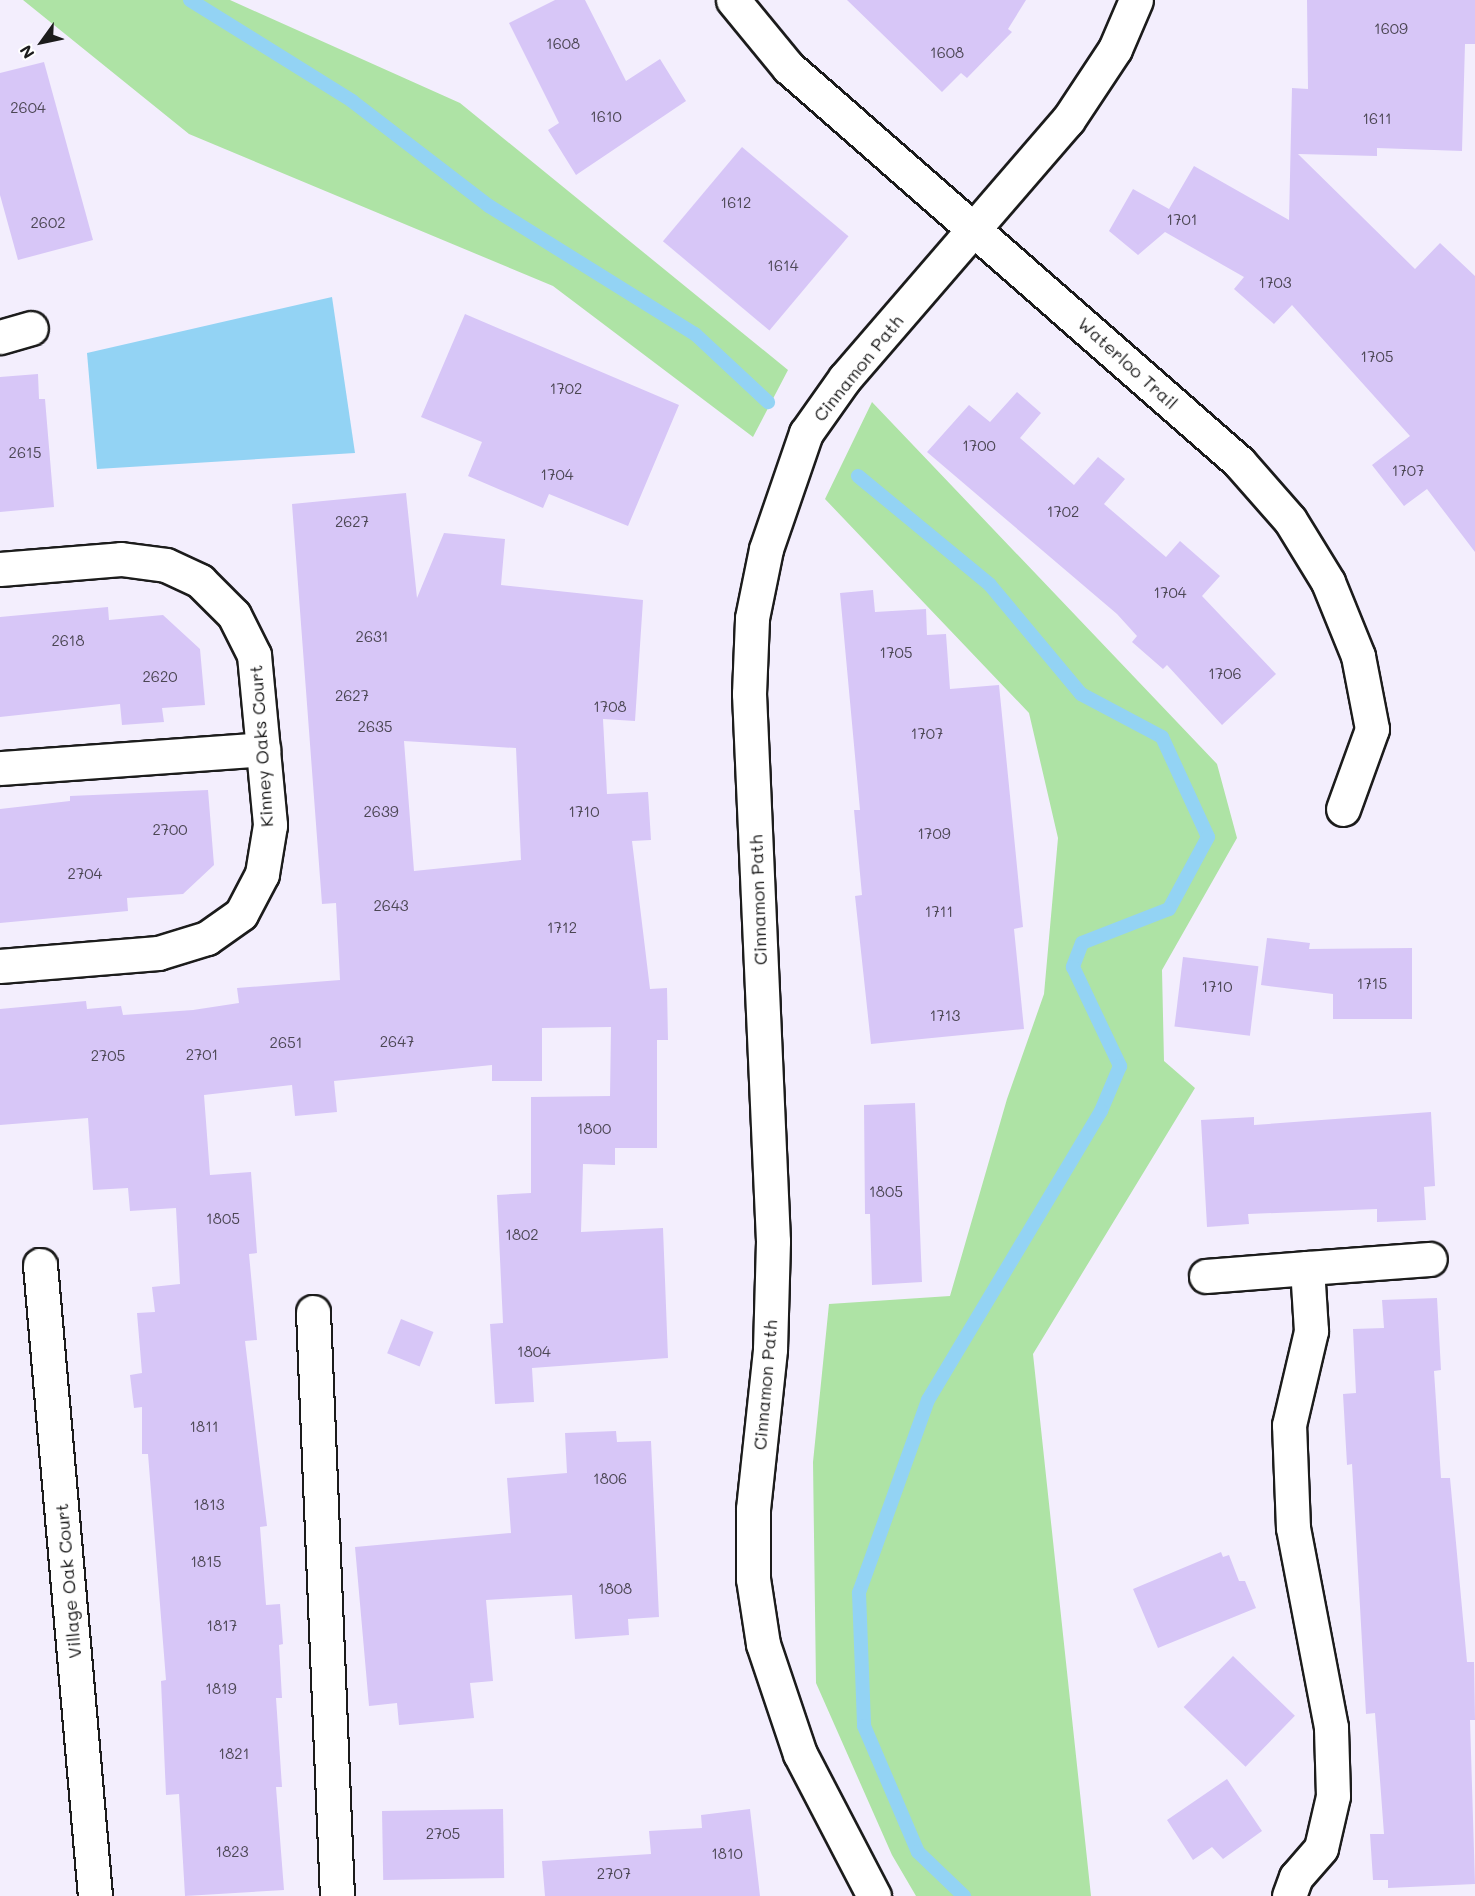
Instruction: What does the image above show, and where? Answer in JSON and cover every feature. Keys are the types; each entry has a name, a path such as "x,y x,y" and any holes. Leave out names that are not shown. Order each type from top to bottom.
{"street":[{"name":"Waterloo Trail","path":"733,0 788,66 1239,462 1290,520 1328,582 1358,656 1372,729 1343,809"},
{"name":"Cinnamon Path","path":"874,1896 800,1754 763,1644 753,1579 753,1509 770,1349 773,1241 749,694 752,618 784,487 806,433 845,378 1068,120 1115,49 1136,0"},
{"path":"0,337 31,328"},
{"name":"Kinney Oaks Court","path":"0,569 121,559 166,565 200,581 234,615 254,655 270,825 262,874 241,914 207,938 158,953 0,966"},
{"path":"0,768 263,748"},
{"path":"1206,1276 1430,1258"},
{"name":"Village Oak Court","path":"40,1265 95,1896"},
{"path":"1289,1896 1296,1877 1321,1848 1334,1796 1331,1726 1293,1528 1289,1425 1311,1331 1307,1268"},
{"path":"313,1312 337,1896"}],"green space":[{"path":"23,0 230,0 460,103 788,370 753,437 553,286 189,134"},
{"path":"872,402 1217,764 1237,838 1162,970 1164,1061 1195,1088 1033,1354 1091,1896 916,1896 892,1855 816,1683 813,1462 829,1304 950,1296 1007,1099 1044,994 1058,838 1029,713 825,499"}],"water":[{"path":"332,297 355,453 97,469 87,353"}],"building":[{"path":"555,0 585,0 626,81 660,59 686,101 576,175 548,130 559,123 509,23"},
{"path":"847,0 1026,0 1008,29 1012,32 967,78 961,73 942,92"},
{"path":"1307,0 1475,0 1475,44 1465,44 1462,151 1377,148 1377,156 1298,154 1415,269 1440,243 1475,276 1475,552 1427,489 1404,506 1372,465 1410,436 1292,305 1274,324 1234,289 1244,277 1165,232 1138,255 1109,231 1133,189 1169,209 1194,166 1289,220 1292,88 1308,89"},
{"path":"44,62 93,240 18,260 0,195 0,73"},
{"path":"742,147 848,236 769,331 663,241"},
{"path":"465,314 679,405 628,526 549,494 543,508 468,476 482,442 421,417"},
{"path":"38,374 39,399 45,399 54,507 0,512 0,377"},
{"path":"1017,392 1041,413 1020,438 1074,485 1098,457 1125,479 1104,504 1166,557 1180,541 1220,576 1202,596 1276,674 1222,725 1167,665 1163,669 1132,642 1137,636 1117,614 927,452 969,405 990,422"},
{"path":"406,493 417,598 444,533 505,539 501,585 643,600 635,721 603,719 607,794 648,792 651,840 632,841 650,989 667,988 668,1040 657,1040 657,1148 615,1148 615,1165 583,1164 581,1232 663,1228 668,1358 532,1368 534,1402 495,1404 490,1324 503,1323 497,1195 531,1193 531,1097 610,1096 611,1027 542,1028 542,1081 492,1081 492,1065 334,1081 337,1112 295,1116 292,1085 204,1095 210,1175 251,1172 257,1253 249,1254 257,1340 245,1341 267,1526 260,1527 266,1605 280,1604 283,1644 279,1645 282,1698 276,1698 282,1787 276,1787 284,1890 185,1896 179,1794 166,1795 161,1681 166,1680 148,1454 142,1454 142,1407 134,1408 130,1375 142,1373 137,1313 155,1312 152,1287 180,1284 176,1208 130,1211 128,1188 93,1190 88,1118 0,1125 0,1009 86,1001 87,1009 121,1006 123,1015 193,1010 239,1003 237,988 340,980 336,903 322,904 292,504","holes":["404,741 516,748 521,860 414,871"]},
{"path":"873,590 875,612 926,609 927,635 946,634 950,689 999,685 1023,927 1014,929 1024,1029 871,1044 855,896 862,895 854,810 860,810 840,593"},
{"path":"108,607 109,620 163,615 200,649 205,705 162,708 164,722 122,725 120,704 0,717 0,617"},
{"path":"208,790 214,865 183,894 127,898 128,911 0,923 0,809 70,801 70,796"},
{"path":"1267,938 1310,943 1309,949 1412,948 1412,1019 1333,1019 1333,994 1261,985"},
{"path":"1183,957 1258,966 1250,1036 1174,1026"},
{"path":"915,1103 922,1282 872,1285 870,1214 865,1214 864,1105"},
{"path":"1431,1112 1435,1186 1424,1187 1426,1220 1377,1222 1377,1209 1248,1214 1249,1224 1207,1227 1201,1120 1254,1117 1254,1125"},
{"path":"1437,1298 1441,1370 1434,1371 1441,1478 1450,1478 1467,1662 1474,1662 1475,1720 1470,1720 1475,1884 1388,1888 1388,1880 1373,1880 1370,1834 1384,1834 1375,1713 1366,1714 1352,1464 1347,1465 1343,1394 1356,1393 1353,1329 1384,1328 1382,1300"},
{"path":"401,1319 433,1332 420,1366 387,1353"},
{"path":"616,1431 617,1442 651,1441 659,1617 628,1619 629,1635 575,1639 572,1595 486,1600 493,1681 470,1683 474,1718 399,1725 397,1703 369,1706 355,1547 511,1533 507,1478 567,1473 565,1433"},
{"path":"1221,1552 1223,1557 1229,1555 1239,1581 1245,1581 1256,1608 1158,1648 1133,1589"},
{"path":"1233,1656 1295,1716 1246,1767 1184,1707"},
{"path":"1227,1779 1262,1831 1223,1859 1212,1847 1193,1860 1167,1820"},
{"path":"503,1809 504,1878 383,1880 382,1811"},
{"path":"750,1809 760,1896 545,1896 542,1861 651,1854 649,1831 702,1828 701,1815"}],"waterway":[{"path":"190,0 352,101 489,206 695,334 768,402"},
{"path":"858,476 990,585 1081,694 1162,737 1208,837 1169,909 1082,943 1073,967 1120,1066 1101,1111 928,1400 859,1593 864,1726 918,1852 964,1896"}]}
